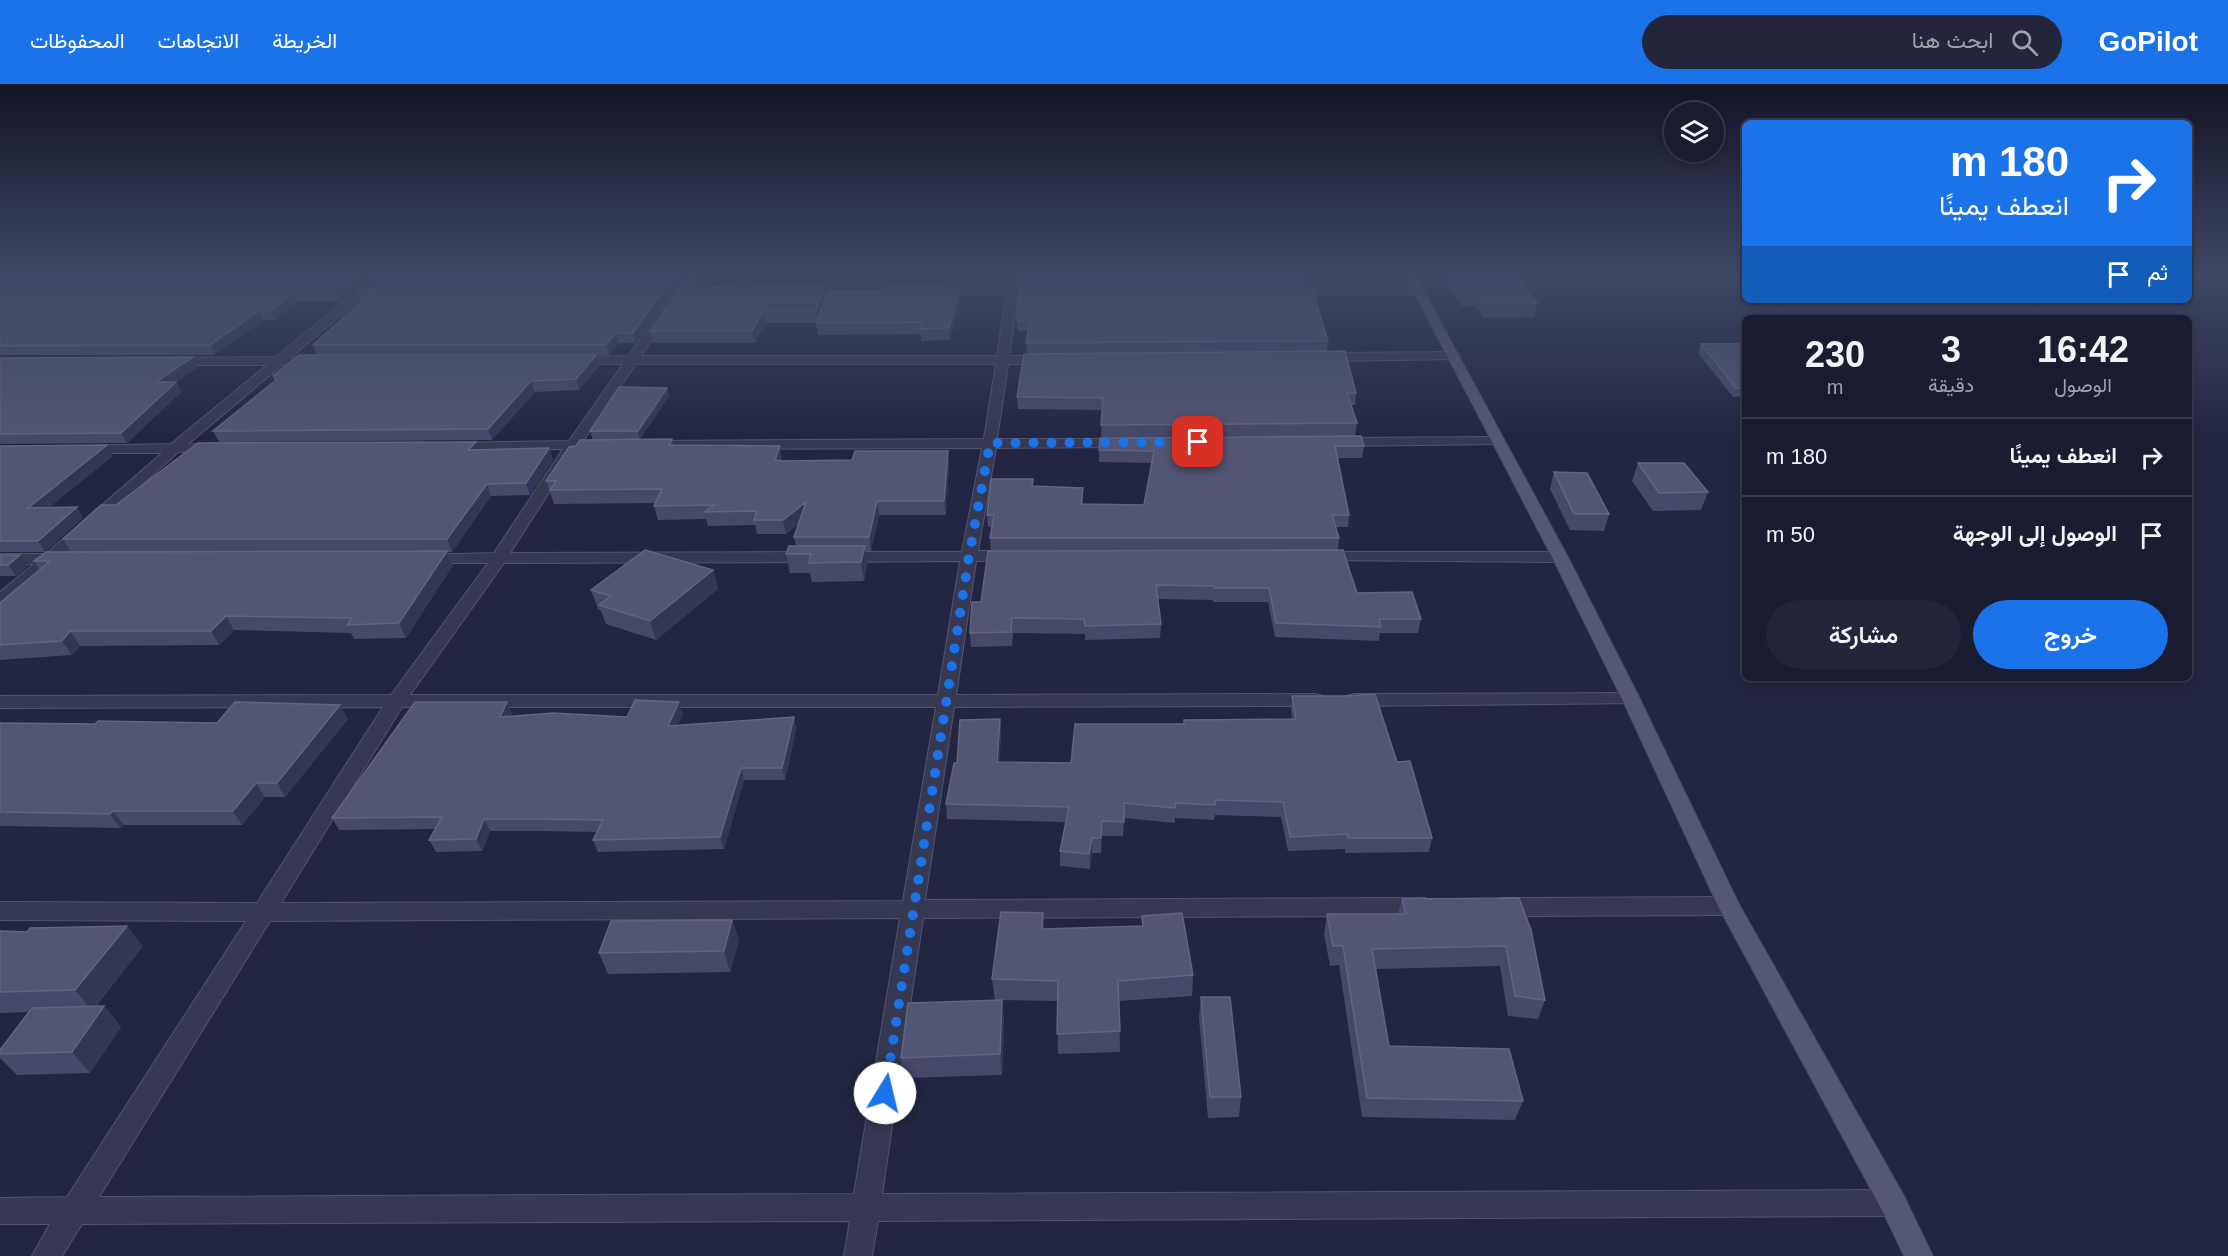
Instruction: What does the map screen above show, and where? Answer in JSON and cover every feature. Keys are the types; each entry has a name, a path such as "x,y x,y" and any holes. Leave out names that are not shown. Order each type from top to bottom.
{"main road":[{"path":"1440,330 1560,557 1631,699 1729,906 1893,1203 1919,1256"}],"street":[{"path":"0,600 50,559 174,449 318,330"},
{"path":"46,1256 396,702 499,558 573,446 655,330"},
{"path":"858,1256 948,700 969,556 990,443 1007,330"},
{"path":"1311,357 1454,356"},
{"path":"563,360 1062,359"},
{"path":"163,361 327,361"},
{"path":"1320,442 1497,441"},
{"path":"444,447 1132,443"},
{"path":"70,449 233,448"},
{"path":"416,558 1028,556"},
{"path":"1300,557 1560,557"},
{"path":"0,559 74,559"},
{"path":"0,702 1631,699"},
{"path":"1478,907 1729,906"},
{"path":"0,911 1442,907"},
{"path":"0,1210 1893,1203"}],"building":[{"path":"0,330 232,330 210,345 0,346"},
{"path":"330,330 635,330 633,333 616,333 606,345 313,345"},
{"path":"651,330 753,330 752,331"},
{"path":"1028,330 1325,330 1328,341 1026,343"},
{"path":"1701,344 1742,344 1742,388 1736,388"},
{"path":"1345,351 1356,393 1347,393 1357,423 1101,425 1103,398 1017,397 1024,354"},
{"path":"299,355 596,355 576,379 531,381 488,429 213,431 276,380 273,376"},
{"path":"193,357 156,382 176,382 121,433 0,434 0,358"},
{"path":"619,387 667,388 638,431 590,431"},
{"path":"1361,436 1364,446 1335,446 1349,515 1332,515 1339,538 990,538 994,515 987,515 991,479 1033,479 1032,486 1083,488 1081,504 1144,505 1154,451 1099,450 1100,438"},
{"path":"672,439 669,445 780,446 775,460 782,461 852,460 855,451 948,451 944,501 877,501 869,537 794,537 806,502 783,520 754,520 757,511 705,512 714,505 654,506 662,489 550,490 556,481 546,481 569,447 576,446 580,440"},
{"path":"476,442 468,450 549,448 526,483 487,484 447,539 63,539 101,505 116,505 198,443"},
{"path":"107,445 28,508 77,507 38,541 0,541 0,446"},
{"path":"1638,463 1684,463 1708,492 1659,493"},
{"path":"1554,472 1587,473 1609,514 1574,514"},
{"path":"789,546 865,546 861,562 809,563 811,554 786,554"},
{"path":"645,550 713,570 650,621 599,605 611,596 591,590"},
{"path":"1343,550 1357,593 1412,592 1421,619 1379,619 1381,627 1276,623 1269,588 1156,585 1161,624 1085,626 1084,619 1012,618 1011,632 970,633 972,602 981,602 988,551"},
{"path":"447,551 399,623 347,625 352,618 226,616 211,631 70,631 62,641 0,645 0,603 50,561 34,561 46,552"},
{"path":"0,555 20,555 8,565 0,565"},
{"path":"1375,694 1397,762 1410,761 1432,838 1348,838 1347,834 1290,837 1283,802 1215,800 1215,805 1176,803 1175,808 1124,803 1124,822 1102,821 1101,838 1092,838 1089,854 1060,851 1069,807 946,804 954,763 957,763 960,720 1000,719 997,762 1071,763 1075,724 1184,724 1184,720 1296,719 1292,696"},
{"path":"635,700 679,702 668,726 794,717 782,768 741,768 720,837 593,840 603,820 484,819 476,839 429,840 442,817 332,818 415,702 507,702 500,717 553,713 627,717"},
{"path":"235,702 340,705 277,783 256,783 233,811 113,811 110,814 0,812 0,723 95,724 98,721 217,723"},
{"path":"1519,898 1531,930 1545,1000 1515,996 1506,946 1372,949 1389,1046 1509,1049 1523,1101 1367,1098 1343,946 1333,946 1327,914 1406,914 1402,899"},
{"path":"1001,912 1043,913 1042,929 1143,926 1142,916 1182,913 1193,975 1118,981 1120,1031 1057,1034 1058,981 992,979"},
{"path":"732,920 724,951 599,953 611,921"},
{"path":"127,926 75,990 0,992 0,931 27,932 30,928"},
{"path":"1201,997 1230,997 1241,1097 1210,1097"},
{"path":"1002,1000 1000,1054 901,1058 908,1003"},
{"path":"104,1006 72,1052 0,1054 0,1050 32,1008"}],"route":[{"path":"885,1093 969,556 990,443 1198,442"}]}
